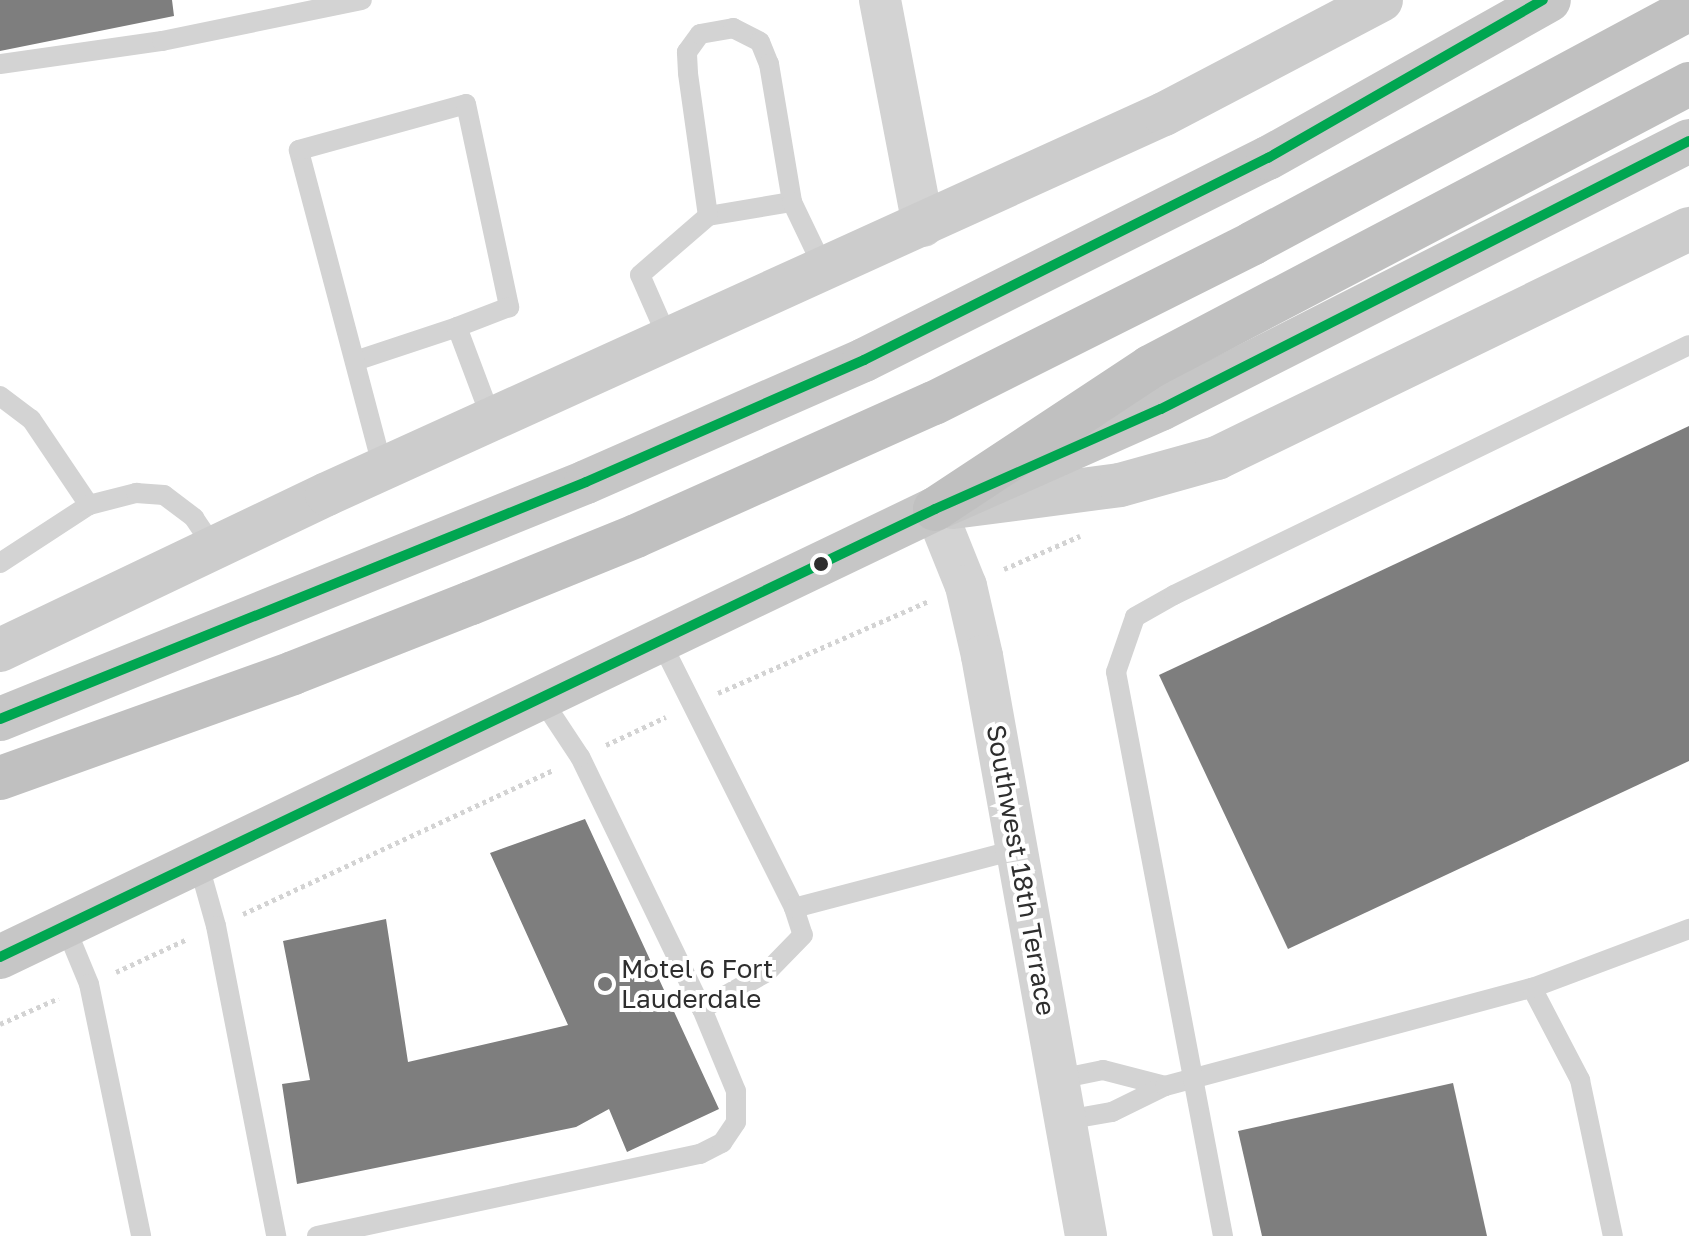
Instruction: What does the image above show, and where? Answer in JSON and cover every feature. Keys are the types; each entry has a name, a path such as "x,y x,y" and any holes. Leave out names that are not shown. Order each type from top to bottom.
{"highway":[{"path":"0,778 293,673 471,603 649,530 921,409 1253,243 1689,9"},
{"path":"935,509 1150,367 1689,84"}],"main road":[{"path":"0,650 383,469 825,271 1177,107 1381,0"},
{"path":"0,719 586,482 864,360 1268,158 1538,4"},
{"path":"0,957 935,509 1161,409 1689,141"},
{"path":"935,509 1120,485 1207,462 1689,229"}],"street":[{"path":"880,0 923,226"},
{"name":"Southwest 18th Terrace","path":"935,509 966,586 1019,849 1086,1236"}],"lane":[{"path":"0,64 162,41 362,0"},
{"path":"708,216 687,52 700,34 733,28 760,42 769,64 792,202 825,271"},
{"path":"355,361 509,307 466,104 299,150 383,469"},
{"path":"669,341 640,275 708,216 792,202"},
{"path":"457,327 492,420"},
{"path":"1223,1236 1116,672 1135,617 1188,588 1689,345"},
{"path":"0,396 31,419 89,505"},
{"path":"0,563 89,505 136,493 164,495 194,518 214,548"},
{"path":"660,640 695,704 794,908 803,935 767,972 702,1009"},
{"path":"317,1236 700,1154 722,1143 736,1122 736,1091 702,1009 580,757 541,698"},
{"path":"794,908 1019,849"},
{"path":"198,862 216,926 276,1236"},
{"path":"65,926 89,984 141,1236"},
{"path":"1066,1120 1112,1112 1165,1086 1192,1082 1532,988 1689,929"},
{"path":"1532,988 1580,1080 1613,1236"},
{"path":"1059,1079 1103,1070 1165,1086"}],"path":[{"path":"0,1024 695,704 1095,530"}],"building":[{"path":"0,0 172,0 174,16 0,51"},
{"path":"1689,426 1689,761 1288,949 1159,675"},
{"name":"Motel 6 Fort Lauderdale","path":"585,819 719,1109 627,1152 609,1109 576,1127 297,1184 282,1084 310,1080 283,941 386,919 408,1062 568,1025 490,853"},
{"path":"1453,1083 1487,1236 1262,1236 1238,1131"}],"transit line":[{"name":"6","path":"0,719 586,482 864,360 1268,158 1543,0"},
{"name":"6","path":"0,957 935,509 1161,409 1689,141"}],"place":[{"name":"Motel 6 Fort Lauderdale","path":"605,984"}]}
